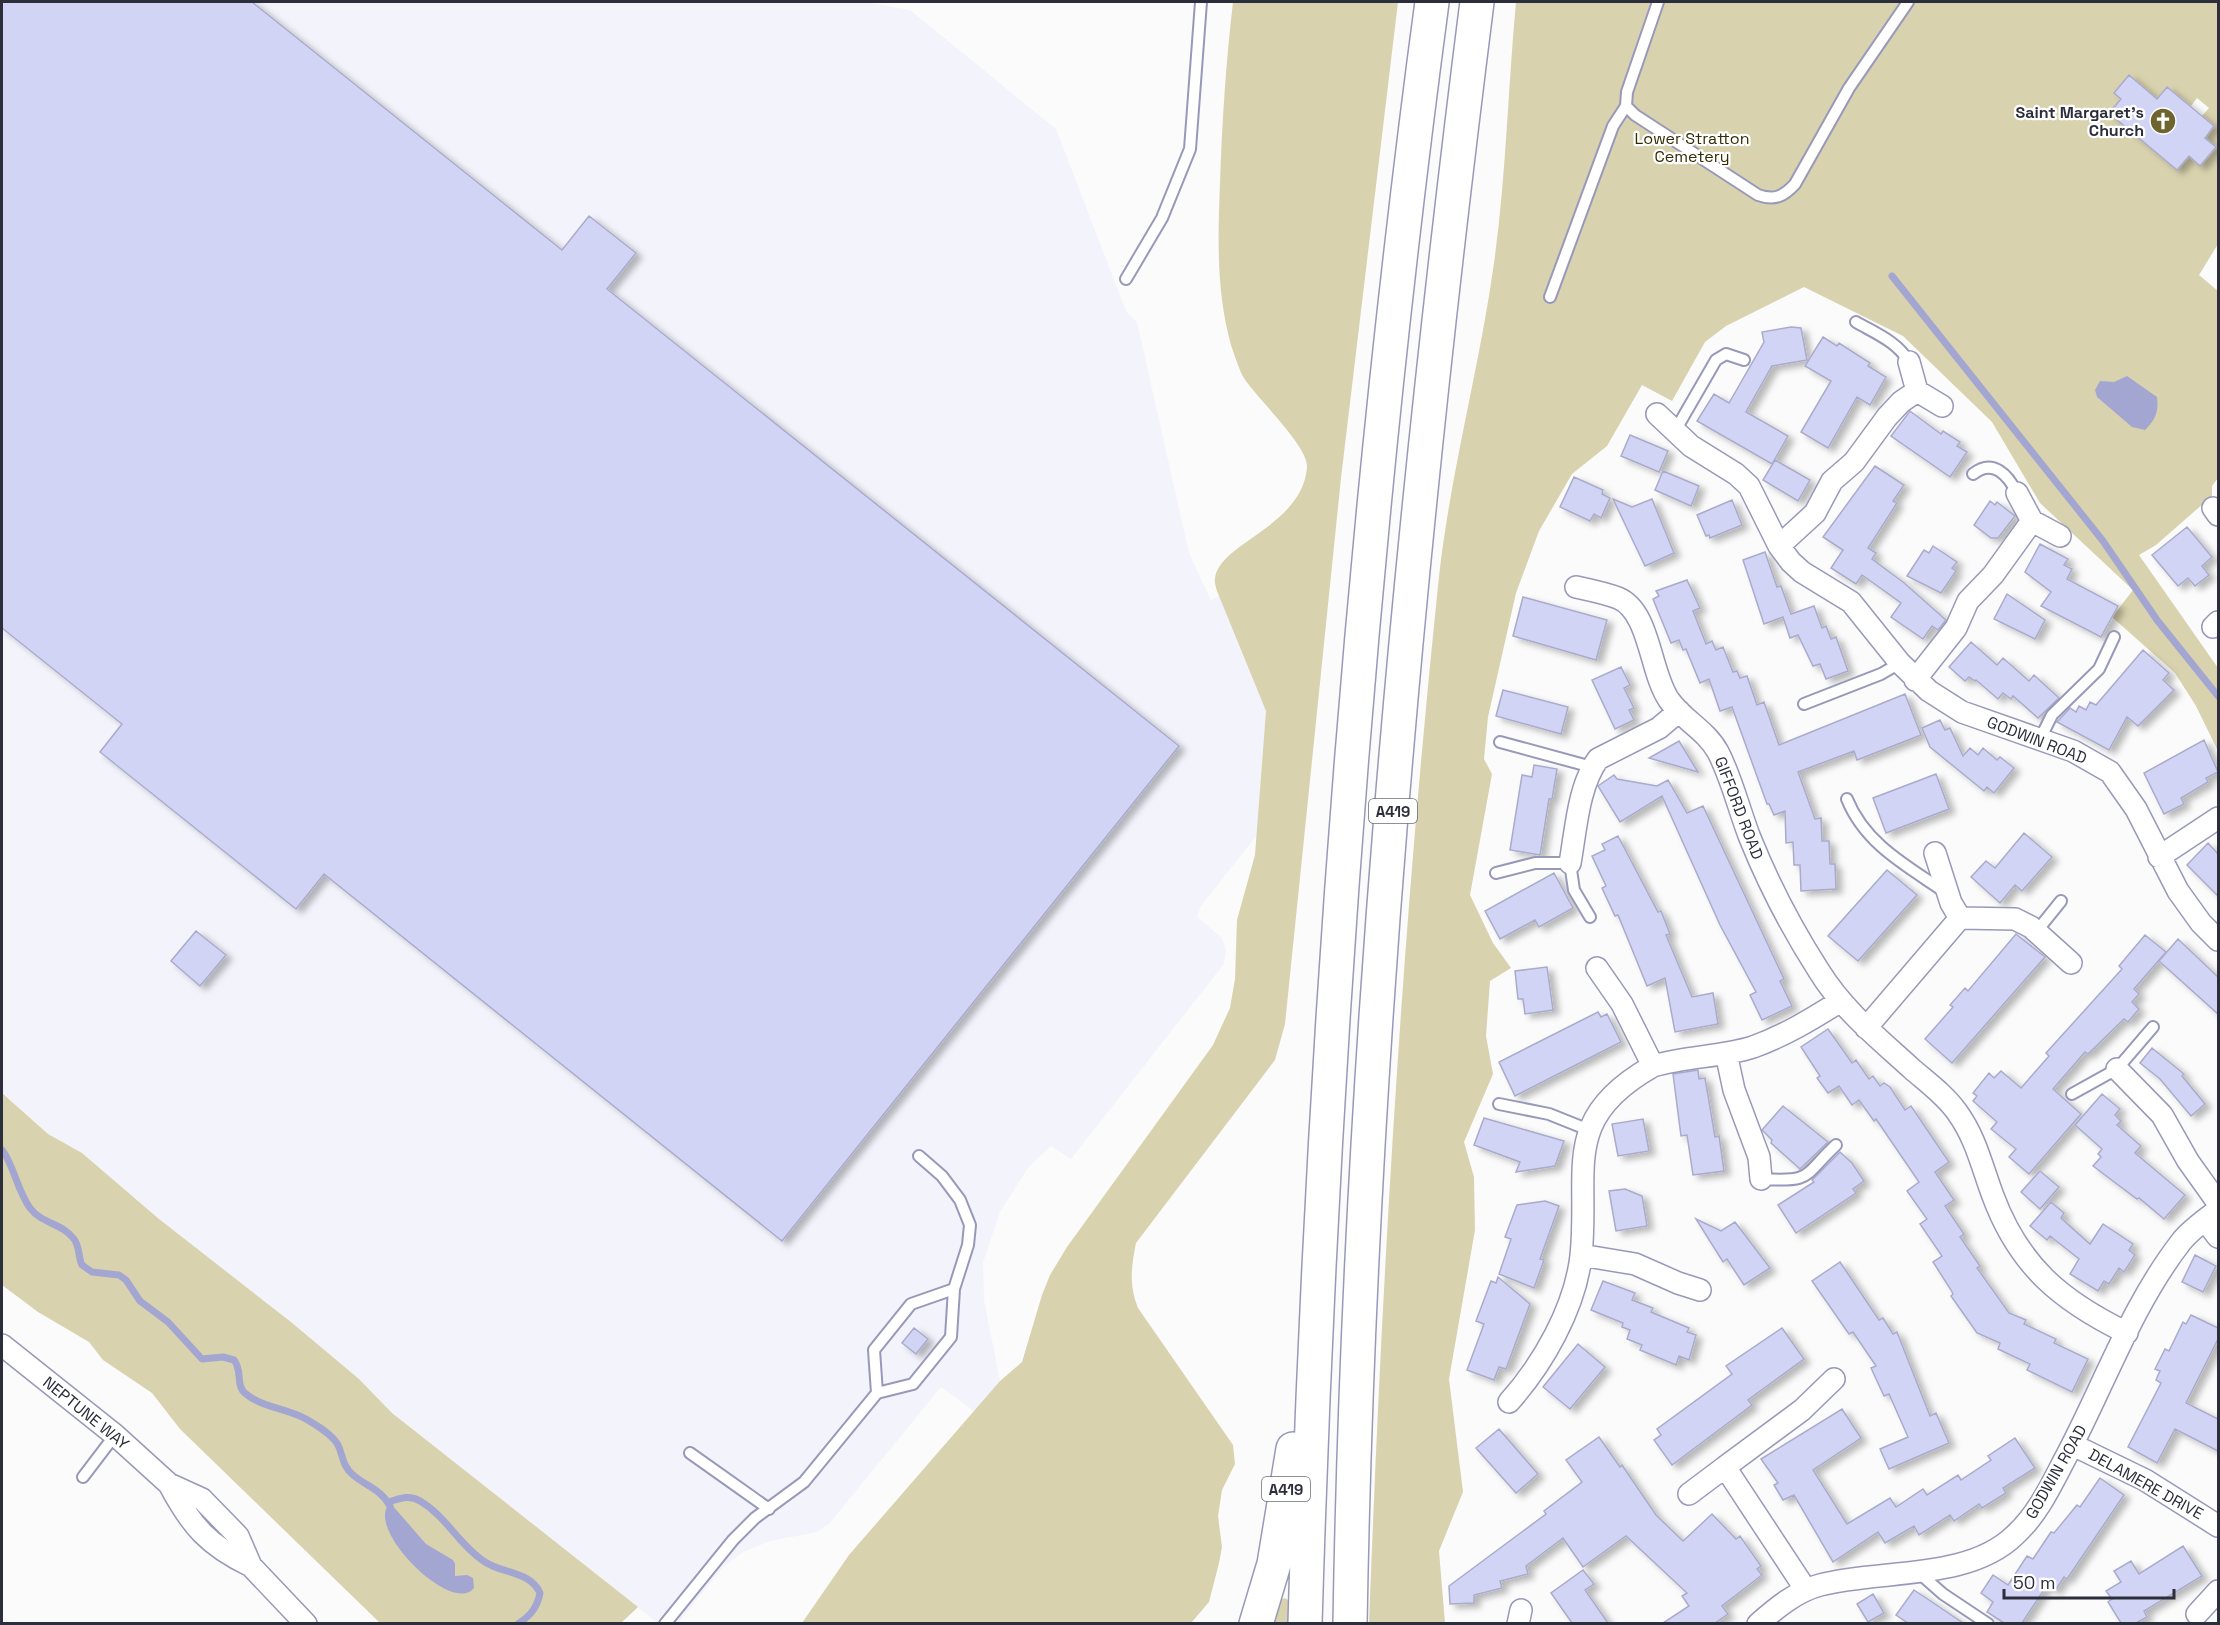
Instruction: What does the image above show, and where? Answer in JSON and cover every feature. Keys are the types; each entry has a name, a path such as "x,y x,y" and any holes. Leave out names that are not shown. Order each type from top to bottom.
{"highway":[{"name":"A419","path":"1305,1623 1313,1354 1353,730 1380,434 1432,2"},
{"name":"A419","path":"1350,1623 1357,1382 1369,1151 1404,664 1444,261 1477,2"},
{"name":"A419","path":"1256,1623 1274,1564 1298,1417 1313,1354"}],"street":[{"path":"1909,362 1917,391 1942,406"},
{"path":"1779,546 1810,518 1832,481 1854,462 1887,417 1901,402 1917,391"},
{"name":"GODWIN ROAD","path":"1657,414 1706,458 1736,474 1749,486 1779,546 1802,572 1851,602 1915,680 1943,702 1962,712 2073,751 2110,772 2136,808 2159,856 2190,909 2218,940"},
{"path":"2017,493 2032,521 2060,536"},
{"path":"1915,680 1956,628 1968,601 1993,575 2032,521"},
{"name":"GIFFORD ROAD","path":"1576,587 1620,599 1627,605 1645,634 1661,687 1679,711 1706,734 1719,754 1750,837 1779,903 1839,1002 1958,1113 1977,1147 2001,1217 2031,1266 2069,1300 2091,1315 2127,1333"},
{"path":"1570,863 1587,780 1592,767 1598,759 1659,728 1679,711"},
{"path":"2159,856 2218,818"},
{"path":"1935,853 1948,894 1960,918"},
{"path":"1960,918 2015,919 2036,932 2071,963"},
{"path":"1866,1028 1960,918"},
{"path":"1597,968 1622,1004 1653,1066"},
{"path":"1509,1402 1546,1350 1570,1297 1581,1255 1581,1178 1589,1130 1604,1105 1622,1085 1653,1066 1683,1057 1726,1053 1774,1039 1839,1002"},
{"path":"1726,1053 1734,1090 1758,1157 1761,1179"},
{"path":"2117,1069 2162,1115 2188,1161 2218,1203"},
{"path":"2212,1215 2218,1237"},
{"name":"GODWIN ROAD","path":"1763,1622 1806,1590 1821,1585 1916,1571 1981,1558 2006,1543 2027,1523 2039,1507 2153,1284 2182,1240 2212,1215"},
{"path":"1581,1255 1635,1264 1700,1290"},
{"name":"NEPTUNE WAY","path":"2,1345 115,1435 169,1484 186,1516 219,1549 251,1566 306,1623"},
{"path":"1689,1494 1802,1410 1834,1378"},
{"name":"DELAMERE DRIVE","path":"2073,1444 2152,1484 2218,1526"},
{"path":"1725,1467 1806,1590"},
{"path":"2197,1614 2218,1591"}],"lane":[{"path":"1126,279 1162,218 1190,149 1201,2"},
{"path":"1550,297 1613,126 1626,106 1627,92 1658,2"},
{"path":"1626,106 1635,115 1758,195 1769,199 1779,197 1787,193 1795,184 1849,88 1908,2"},
{"path":"1856,322 1891,342 1902,351 1909,362"},
{"path":"1675,431 1716,360 1726,354 1744,360"},
{"path":"1973,474 1983,467 1995,468 2005,474 2017,493"},
{"path":"2040,739 2056,710 2099,669 2114,637"},
{"path":"1804,704 1881,674 1900,663"},
{"path":"1500,742 1592,767"},
{"path":"1847,800 1859,822 1876,843 1948,894"},
{"path":"1496,873 1535,863 1570,863 1574,890 1590,918"},
{"path":"2036,932 2061,901"},
{"path":"2072,1094 2117,1069 2153,1027"},
{"path":"1499,1104 1549,1114 1589,1130"},
{"path":"1761,1179 1794,1181 1804,1177 1836,1145"},
{"path":"665,1623 733,1540 755,1518 804,1482 877,1393 913,1384 951,1337 954,1289 968,1245 970,1225 960,1200 942,1176 919,1156"},
{"path":"877,1393 874,1350 911,1304 954,1289"},
{"path":"83,1477 115,1435"},
{"path":"690,1453 769,1509"},
{"path":"1916,1571 1943,1594 1988,1623"}],"shaded area":[{"path":"2,2 865,2 910,10 1056,129 1126,311 1137,322 1189,553 1211,600 1219,596 1266,711 1257,835 1201,906 1197,917 1222,938 1226,950 1224,964 1071,1159 1051,1146 1028,1168 1000,1212 983,1262 984,1300 1000,1381 974,1411 941,1387 829,1524 817,1532 770,1541 743,1552 723,1567 678,1623 658,1623 392,1413 359,1379 291,1322 159,1219 82,1153 48,1134 2,1093"}],"green space":[{"path":"1233,2 1398,2 1341,478 1285,1024 1275,1060 1136,1243 1133,1260 1132,1284 1138,1308 1233,1445 1235,1464 1222,1490 1218,1516 1222,1547 1209,1602 1191,1623 802,1623 849,1555 1000,1381 1022,1362 1050,1275 1067,1247 1213,1045 1230,1008 1235,979 1237,920 1255,855 1266,711 1218,594 1215,578 1220,566 1230,554 1277,519 1292,504 1302,487 1307,467 1299,446 1242,375 1226,325 1220,285 1219,204 1228,47"},
{"name":"Lower Stratton Cemetery","path":"1516,2 2218,2 2218,244 2199,275 2218,291 2218,478 2212,486 2212,496 2156,545 2139,555 2218,668 2218,751 2196,706 2175,673 2112,617 2133,590 2040,503 1992,422 1903,336 1804,287 1726,326 1705,342 1672,401 1642,385 1607,446 1572,474 1539,531 1516,593 1488,717 1484,759 1492,774 1470,895 1493,943 1511,968 1490,981 1486,1036 1493,1074 1464,1142 1474,1177 1475,1230 1449,1379 1463,1492 1439,1551 1445,1623 1369,1624 1380,1364 1395,1104 1425,715 1449,505 1494,263","holes":["2129,76 2157,99 2167,87 2191,106 2197,98 2209,108 2202,116 2214,126 2205,138 2216,147 2201,165 2189,156 2177,170 2109,113 2121,98"]},
{"path":"2,1093 48,1134 82,1153 159,1219 291,1322 359,1379 392,1413 638,1607 621,1623 380,1623 180,1429 152,1393 103,1360 89,1342 38,1312 2,1285"},
{"path":"1285,1598 1291,1602 1292,1623 1273,1624 1280,1600"}],"water":[{"path":"2127,376 2157,397 2156,415 2145,430 2132,427 2097,397 2095,390 2100,381 2114,382"},
{"path":"392,1505 426,1544 453,1560 455,1576 467,1575 473,1578 474,1588 464,1593 449,1591 433,1582 417,1568 402,1552 385,1520 387,1507"}],"building":[{"path":"2,2 252,2 562,250 589,216 636,253 607,289 1179,746 782,1241 324,874 296,909 100,752 122,724 2,628"},
{"name":"Saint Margaret's Church","path":"2129,75 2157,99 2167,87 2214,126 2205,138 2216,147 2200,166 2189,156 2177,170 2109,113 2121,99 2114,93"},
{"path":"1791,327 1801,328 1807,360 1772,366 1746,412 1788,436 1772,464 1697,421 1714,394 1729,403 1764,342 1762,332"},
{"path":"1823,337 1837,346 1839,343 1870,363 1868,366 1886,377 1870,405 1857,397 1828,448 1801,432 1831,381 1805,366"},
{"path":"1910,411 1941,434 1943,431 1960,442 1957,446 1967,452 1950,477 1891,436"},
{"path":"1630,435 1668,451 1659,472 1621,456"},
{"path":"1775,460 1810,480 1798,501 1763,480"},
{"path":"1875,466 1904,485 1893,501 1897,503 1868,548 1876,553 1872,559 1903,582 1946,620 1938,630 1932,626 1923,639 1891,617 1901,603 1862,575 1856,584 1831,568 1843,550 1823,537"},
{"path":"1663,471 1699,486 1691,506 1655,490"},
{"path":"1574,477 1603,490 1602,494 1610,498 1601,518 1594,514 1590,521 1560,507"},
{"path":"1613,499 1632,507 1652,499 1674,553 1645,566"},
{"path":"1732,500 1742,525 1710,538 1709,535 1706,536 1697,515"},
{"path":"1990,501 1995,505 1997,502 2015,516 1998,538 1991,538 1974,525"},
{"path":"2187,527 2212,557 2202,566 2209,575 2195,586 2188,578 2178,586 2152,555"},
{"path":"2040,544 2068,559 2064,565 2072,569 2067,579 2118,606 2101,637 2041,606 2051,592 2025,572"},
{"path":"1933,546 1957,562 1952,568 1956,571 1941,593 1907,576 1924,550 1929,553"},
{"path":"1765,552 1777,587 1781,586 1791,614 1814,606 1822,628 1826,626 1831,639 1836,637 1848,671 1826,679 1820,664 1813,666 1798,635 1790,638 1783,617 1764,624 1743,560"},
{"path":"1687,580 1700,608 1693,611 1706,644 1712,641 1716,650 1723,647 1733,672 1737,671 1740,678 1747,676 1757,705 1764,702 1779,745 1905,694 1921,735 1857,760 1854,751 1798,772 1815,819 1821,818 1822,841 1829,841 1830,864 1835,864 1836,889 1801,891 1800,865 1794,865 1793,842 1786,843 1785,811 1774,815 1767,804 1732,707 1720,711 1709,679 1700,683 1686,649 1683,650 1679,640 1671,643 1653,599 1659,596 1656,591"},
{"path":"2007,594 2045,620 2035,639 1994,619"},
{"path":"1523,597 1607,620 1596,660 1513,636"},
{"path":"1971,642 1997,665 2003,658 2029,681 2034,675 2059,698 2038,718 2013,696 2011,699 2003,693 1998,699 1976,680 1969,677 1965,681 1949,667"},
{"path":"2143,650 2169,673 2163,680 2174,690 2138,726 2127,717 2109,750 2057,722 2070,708 2076,712 2079,706 2086,710 2090,702 2096,705"},
{"path":"1621,667 1630,685 1624,688 1634,708 1629,710 1634,720 1615,729 1592,680"},
{"path":"1503,690 1568,707 1561,734 1496,716"},
{"path":"1940,720 1945,730 1950,728 1963,756 1970,748 1978,755 1983,748 1997,760 2000,757 2014,768 1994,793 1987,787 1984,791 1930,747 1922,728"},
{"path":"2204,740 2218,772 2206,778 2208,782 2181,798 2184,804 2164,814 2144,773"},
{"path":"1679,741 1698,772 1649,758"},
{"path":"1534,765 1557,769 1552,799 1549,799 1540,855 1510,850 1522,775 1532,777"},
{"path":"1936,774 1949,809 1886,833 1873,798"},
{"path":"1614,775 1617,779 1657,786 1668,780 1687,813 1703,806 1784,979 1780,981 1792,1006 1762,1020 1750,995 1756,992 1720,925 1662,796 1620,822 1598,786"},
{"path":"2024,833 2052,857 2022,891 2015,885 2000,903 1971,877 1986,861 1995,868"},
{"path":"1618,836 1658,912 1661,911 1670,934 1666,935 1692,997 1713,993 1718,1024 1675,1032 1665,978 1647,986 1618,915 1615,916 1602,888 1606,886 1592,856 1605,850 1602,844"},
{"path":"2208,843 2218,854 2218,896 2187,865"},
{"path":"1887,870 1917,895 1858,961 1828,936"},
{"path":"1554,873 1573,908 1539,927 1535,920 1500,939 1485,911"},
{"path":"196,931 226,955 200,986 171,961"},
{"path":"2016,934 2045,957 1952,1063 1925,1039 1953,1007 1950,1005 1965,988 1968,991"},
{"path":"2145,935 2166,952 2134,989 2139,994 2132,1002 2139,1009 2128,1022 2124,1019 2088,1054 2085,1052 2053,1089 2081,1114 2029,1174 2009,1157 2016,1149 1991,1129 1997,1122 1973,1101 1977,1096 1973,1093 1989,1073 1994,1078 2001,1071 2021,1088 2049,1056 2046,1053 2122,969 2119,966"},
{"path":"2178,939 2218,977 2218,1014 2159,961"},
{"path":"1547,967 1553,1010 1525,1014 1523,999 1518,999 1515,971"},
{"path":"1598,1012 1601,1017 1607,1014 1621,1042 1515,1096 1499,1062"},
{"path":"1828,1029 1852,1063 1856,1060 1869,1079 1873,1076 1880,1086 1884,1083 1890,1087 1905,1110 1911,1106 1949,1162 1935,1172 1954,1200 1945,1206 1964,1234 1960,1237 1980,1266 1977,1268 2009,1313 2026,1320 2024,1324 2056,1339 2054,1343 2088,1359 2072,1392 2027,1370 2030,1364 1998,1349 2000,1343 1977,1333 1951,1296 1953,1294 1951,1290 1933,1262 1942,1256 1920,1224 1927,1219 1907,1191 1919,1182 1876,1119 1874,1121 1859,1100 1852,1105 1839,1086 1828,1093 1817,1078 1820,1076 1801,1047"},
{"path":"2152,1048 2184,1074 2182,1076 2205,1104 2191,1116 2160,1079 2140,1063"},
{"path":"1698,1070 1699,1079 1705,1078 1715,1137 1719,1136 1724,1171 1693,1175 1687,1135 1681,1136 1673,1074"},
{"path":"2102,1094 2120,1109 2115,1115 2121,1121 2117,1125 2141,1146 2135,1153 2185,1195 2164,1219 2139,1198 2137,1199 2093,1166 2101,1157 2098,1154 2102,1149 2075,1125"},
{"path":"1783,1106 1828,1142 1800,1169 1771,1143 1772,1140 1762,1130"},
{"path":"1484,1118 1564,1141 1555,1166 1516,1172 1520,1162 1474,1145"},
{"path":"1643,1119 1649,1151 1618,1156 1612,1124"},
{"path":"1840,1152 1852,1163 1864,1181 1853,1189 1856,1193 1796,1233 1778,1205 1814,1182 1812,1180"},
{"path":"2040,1171 2059,1187 2040,1209 2021,1192"},
{"path":"1625,1189 1642,1196 1647,1226 1616,1231 1609,1191"},
{"path":"1545,1201 1559,1206 1540,1259 1544,1260 1534,1288 1499,1274 1511,1239 1505,1237 1517,1205"},
{"path":"2051,1202 2064,1213 2061,1218 2090,1244 2103,1224 2133,1244 2129,1250 2135,1255 2124,1272 2119,1268 2109,1284 2104,1281 2098,1291 2070,1274 2079,1259 2050,1236 2047,1240 2030,1226"},
{"path":"1696,1219 1721,1231 1735,1222 1770,1268 1744,1285 1727,1259 1723,1262"},
{"path":"2195,1255 2216,1266 2203,1292 2182,1282"},
{"path":"1840,1262 1879,1320 1883,1318 1893,1334 1897,1332 1930,1416 1936,1413 1949,1443 1889,1469 1880,1449 1908,1437 1889,1394 1884,1396 1871,1368 1876,1366 1853,1332 1849,1334 1812,1281"},
{"path":"1498,1277 1530,1304 1506,1369 1499,1367 1494,1380 1467,1370 1484,1324 1476,1321 1491,1281 1496,1283"},
{"path":"1603,1281 1635,1293 1632,1300 1653,1308 1651,1312 1689,1328 1687,1332 1696,1335 1689,1360 1679,1356 1676,1365 1640,1350 1642,1345 1627,1339 1630,1330 1622,1327 1623,1323 1591,1310"},
{"path":"2191,1315 2218,1328 2218,1339 2186,1403 2218,1419 2218,1451 2175,1429 2157,1463 2128,1447 2161,1383 2156,1380 2160,1371 2155,1369 2165,1349 2169,1351 2183,1322 2186,1324"},
{"path":"914,1328 928,1339 916,1354 902,1343"},
{"path":"1782,1328 1804,1359 1748,1400 1752,1405 1672,1465 1654,1440 1661,1435 1657,1429 1732,1374 1726,1366"},
{"path":"1578,1344 1605,1367 1570,1409 1543,1387"},
{"path":"1842,1409 1861,1438 1813,1470 1847,1524 1890,1498 1896,1507 1923,1489 1927,1495 1958,1475 1961,1480 1991,1460 1988,1456 2015,1438 2035,1468 2003,1488 2006,1493 1982,1508 1979,1504 1954,1521 1950,1515 1919,1535 1914,1526 1885,1543 1878,1532 1833,1562 1794,1495 1783,1500 1774,1485 1778,1483 1761,1459"},
{"path":"1499,1429 1538,1474 1516,1493 1476,1448"},
{"path":"1599,1437 1620,1467 1622,1465 1656,1515 1683,1541 1712,1514 1736,1539 1740,1536 1761,1566 1757,1569 1762,1575 1722,1606 1728,1614 1715,1623 1663,1623 1689,1606 1682,1596 1687,1593 1626,1536 1583,1567 1563,1538 1526,1566 1528,1574 1500,1581 1502,1588 1474,1595 1474,1603 1450,1604 1449,1586 1546,1514 1544,1511 1582,1482 1566,1460"},
{"path":"2100,1478 2124,1495 2067,1579 2064,1577 2055,1591 2047,1585 2022,1623 2004,1623 1987,1612 1993,1602 1981,1593 1993,1575 2008,1585 2027,1556 2033,1559 2051,1532 2054,1533 2077,1505 2080,1507"},
{"path":"2183,1546 2202,1576 2144,1611 2147,1617 2136,1623 2121,1623 2108,1602 2112,1599 2106,1591 2121,1582 2114,1571 2131,1561 2139,1574"},
{"path":"1583,1570 1594,1584 1585,1590 1608,1623 1572,1623 1551,1593"},
{"path":"1914,1590 1963,1623 1908,1623 1896,1615"},
{"path":"1873,1594 1884,1613 1868,1622 1857,1604"}],"waterway":[{"path":"1892,276 2103,541 2157,620 2218,696"},
{"path":"2,1150 30,1208 74,1239 82,1265 92,1272 119,1275 126,1280 140,1301 168,1322 202,1359 223,1357 234,1360 237,1364 241,1387 246,1394 260,1402 299,1415 328,1434 338,1445 344,1464 349,1471 382,1496 390,1506"},
{"path":"388,1502 408,1497 420,1501 437,1514 485,1562 523,1577 536,1586 540,1593 537,1603 530,1614 518,1624"}],"place":[{"name":"Saint Margaret's Church","path":"2163,121"}]}
